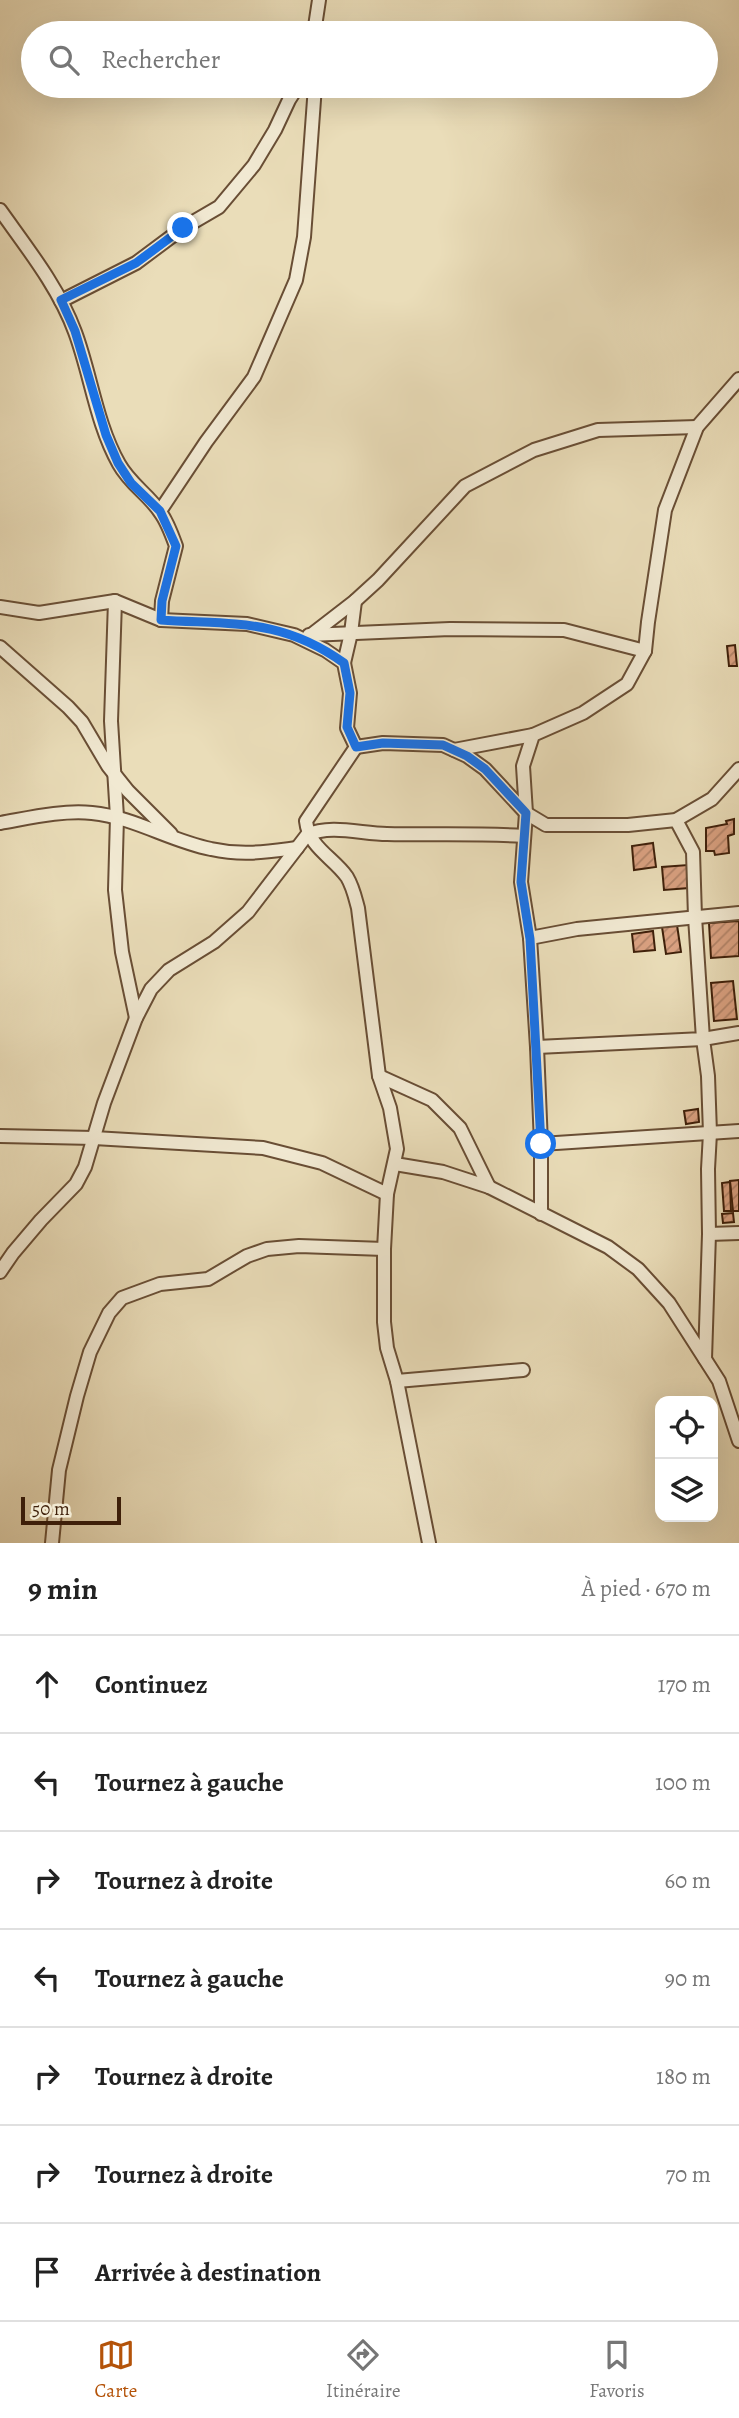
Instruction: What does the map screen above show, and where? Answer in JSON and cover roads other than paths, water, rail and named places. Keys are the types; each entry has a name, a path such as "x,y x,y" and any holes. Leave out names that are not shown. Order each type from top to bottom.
{"street":[{"path":"316,21 319,0"},
{"path":"61,300 136,263 183,228 219,207 254,165 290,98"},
{"path":"160,511 205,442 254,377 296,280 304,237 315,98"},
{"path":"0,210 61,300 75,331 106,435 118,463 131,483 160,511 176,546 162,601 161,620"},
{"path":"454,750 533,735 583,713 627,684 645,651 665,510 697,426 739,379"},
{"path":"311,635 355,601 465,486 534,450 598,430 697,426"},
{"path":"115,601 111,721 117,817 115,890 122,952 136,1018"},
{"path":"0,607 38,613 115,601 161,620 247,624 294,635 326,650 344,663"},
{"path":"355,601 344,663 350,693 347,727 356,747"},
{"path":"294,635 450,629 564,630 645,651"},
{"path":"0,647 68,707 128,791 174,836"},
{"path":"533,735 523,766 526,813 521,882 530,939 537,1047 541,1214"},
{"path":"429,1543 397,1381 387,1348 384,1322 387,1194 397,1149 395,1134 379,1076 371,1028 369,982 353,888 345,875 307,835 306,821 356,747 383,743 443,745 454,750 485,769 526,813 546,825 628,825 676,820 712,799 739,769"},
{"path":"0,822 74,813 117,817 209,849 248,855 297,848"},
{"path":"676,820 693,852 703,1039 708,1076 709,1234 705,1359"},
{"path":"0,1272 13,1253 76,1184 85,1167 104,1103 136,1018 151,989 169,970 215,942 248,912 307,835 330,830 387,834 523,835"},
{"path":"530,939 578,929 739,913"},
{"path":"537,1047 703,1039 739,1033"},
{"path":"379,1076 432,1100 460,1128 489,1187"},
{"path":"541,1144 739,1131"},
{"path":"0,1136 94,1138 263,1148 322,1163 387,1194"},
{"path":"395,1164 443,1171 489,1187 608,1247 638,1269 669,1303 719,1381 739,1441"},
{"path":"709,1234 739,1233"},
{"path":"52,1543 59,1470 77,1396 90,1352 109,1313 121,1298 160,1284 208,1279 247,1256 267,1249 299,1246 384,1249"},
{"path":"397,1381 523,1370"}]}
